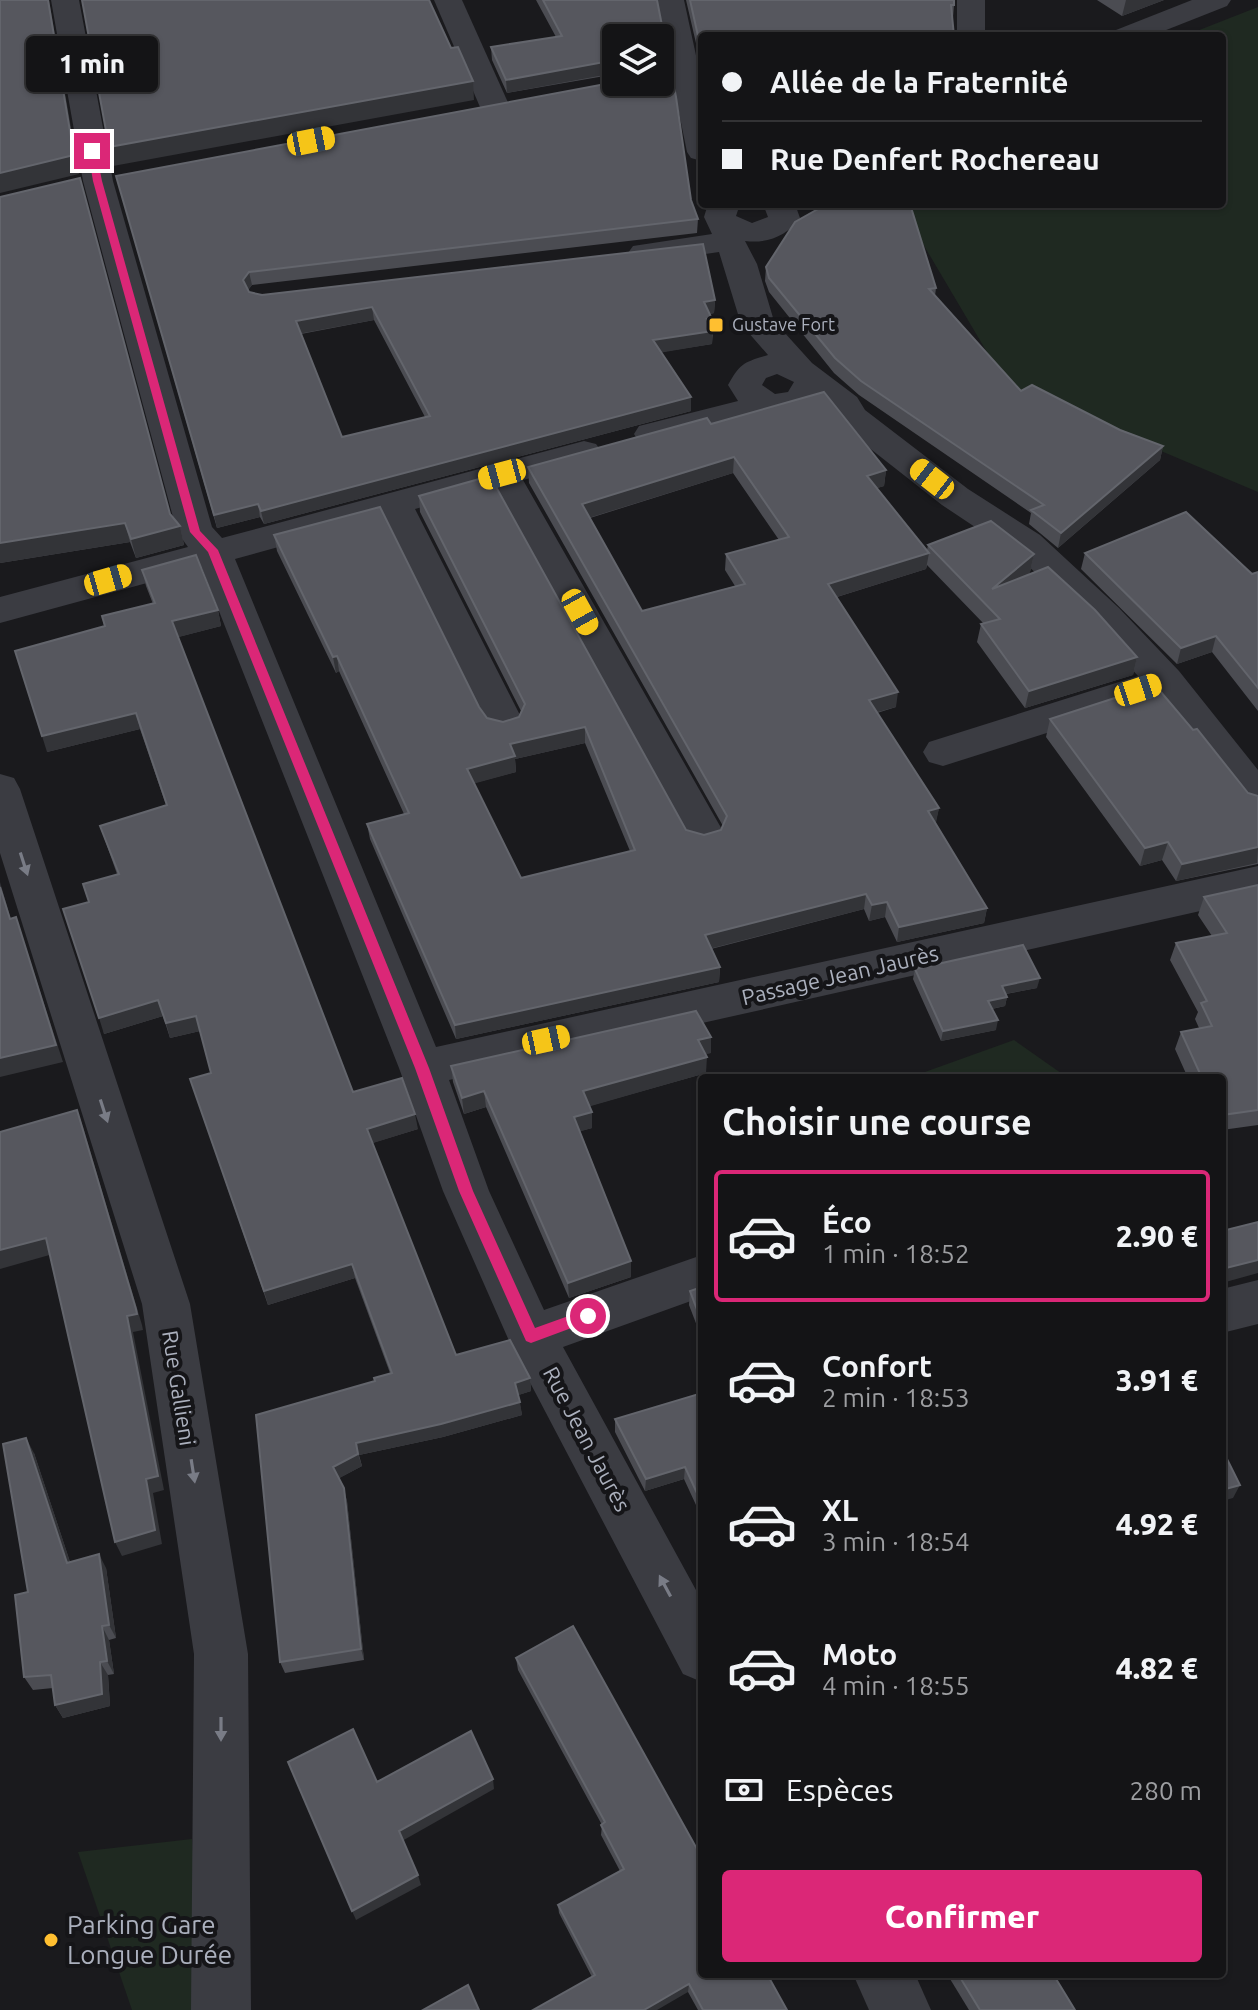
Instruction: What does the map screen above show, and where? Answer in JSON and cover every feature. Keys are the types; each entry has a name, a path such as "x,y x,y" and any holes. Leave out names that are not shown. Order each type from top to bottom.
{"street":[{"name":"Rue Jean Jaurès","path":"65,0 98,182 195,532 213,550 422,1068 466,1191 531,1336 698,1648"},
{"path":"448,0 495,107"},
{"path":"670,0 684,81 698,136"},
{"path":"971,0 971,32"},
{"path":"1136,32 1217,0"},
{"path":"464,113 525,102"},
{"path":"620,255 730,233 783,214"},
{"path":"730,233 778,385 820,407 852,417 955,497 1027,544 1106,617 1165,681 1258,798"},
{"path":"758,324 778,385"},
{"path":"0,610 213,550 725,415 778,385"},
{"path":"502,474 703,833"},
{"path":"394,503 503,721"},
{"path":"943,752 1165,681"},
{"name":"Rue Gallieni","path":"0,789 166,1304 221,1654 221,2010"},
{"name":"Passage Jean Jaurès","path":"422,1068 1258,882"},
{"path":"531,1336 698,1277"},
{"path":"1226,1310 1258,1302"},
{"path":"885,1978 901,2010"}],"shaded area":[{"path":"1258,7 1258,492 1007,386 910,222 871,208 1226,208 1226,32 1194,32"},
{"path":"1014,1040 1062,1074 919,1074"},
{"path":"192,1839 202,2010 132,2010 78,1852"}],"building":[{"path":"0,0 48,0 74,155 0,173"},
{"path":"82,0 429,0 451,48 458,47 473,81 109,147"},
{"path":"543,0 657,0 662,24 602,24 602,62 506,80 491,47 562,36"},
{"path":"690,0 954,0 954,5 951,5 954,32 698,32 698,36"},
{"path":"602,85 602,96 674,96 674,87 691,200 698,219 249,272 243,280 249,292 262,295 703,244 715,300 704,302 712,319 707,319 713,331 653,340 691,397 261,511 258,504 214,515 116,176","holes":["372,307 430,416 342,437 296,321"]},
{"path":"80,178 170,514 180,526 131,539 125,523 0,543 0,197"},
{"path":"820,208 911,208 936,288 929,289 1021,391 1032,385 1120,430 1163,446 1061,533 1031,510 1044,505 861,381 835,358 769,278 766,267 795,222"},
{"path":"824,392 886,470 867,476 929,553 828,584 898,692 869,700 939,808 928,811 987,908 899,927 887,902 872,905 866,894 705,935 720,967 455,1025 367,824 409,813 337,656 333,657 274,535 380,507 479,707 487,718 503,722 519,717 525,704 419,496 490,476 686,830 704,835 721,830 727,816 528,467 707,418 711,424","holes":["734,457 789,537 726,554 745,584 642,611 582,504","585,727 635,850 521,878 467,769 515,756 510,744"]},
{"path":"1186,512 1252,574 1258,572 1258,688 1216,636 1181,648 1085,553"},
{"path":"991,521 1034,554 992,589 1048,567 1095,610 1137,657 1029,691 981,624 1000,619 928,545"},
{"path":"196,555 218,610 172,621 353,1092 402,1078 415,1114 367,1129 456,1355 510,1340 530,1378 515,1383 520,1402 356,1443 358,1454 333,1467 344,1488 361,1649 280,1662 256,1415 375,1381 374,1378 392,1373 352,1264 264,1291 190,1079 211,1073 196,1016 166,1023 158,1000 99,1018 63,909 89,902 83,884 119,874 100,826 167,805 136,713 42,736 15,651 105,626 102,616 155,603 142,570"},
{"path":"1155,685 1193,730 1197,729 1248,793 1258,796 1258,847 1182,864 1168,842 1145,848 1050,719"},
{"path":"1258,885 1258,1110 1226,1114 1226,1074 1200,1074 1181,1032 1212,1026 1201,1003 1207,1001 1176,943 1227,933 1204,897"},
{"path":"0,887 10,919 16,917 56,1045 0,1058"},
{"path":"1023,945 1040,978 1002,986 1007,997 988,1001 998,1020 943,1031 915,969"},
{"path":"696,1011 711,1037 698,1040 707,1057 583,1091 592,1112 574,1117 631,1261 568,1283 484,1091 462,1098 451,1066"},
{"path":"77,1110 136,1309 137,1314 127,1316 158,1476 146,1479 155,1530 115,1542 46,1238 0,1250 0,1132"},
{"path":"1258,1222 1258,1260 1226,1268 1226,1230"},
{"path":"698,1288 698,1312 690,1291"},
{"path":"698,1394 698,1495 685,1467 646,1479 615,1419"},
{"path":"26,1438 67,1563 99,1554 109,1625 102,1626 107,1661 100,1662 102,1694 55,1705 51,1675 24,1677 15,1595 28,1592 3,1444"},
{"path":"1226,1457 1240,1485 1226,1489"},
{"path":"573,1626 698,1851 698,1978 769,1978 787,2010 703,2010 689,1984 644,2010 533,2010 595,1975 558,1905 624,1869 601,1825 605,1822 516,1658"},
{"path":"353,1729 377,1782 471,1731 493,1779 399,1831 418,1875 352,1911 288,1762"},
{"path":"960,1978 1055,1978 1075,2010 980,2010"},
{"path":"468,1985 479,2010 423,2010"}],"place":[{"name":"Gustave Fort","path":"716,325"},
{"name":"Parking Gare Longue Durée","path":"51,1940"}],"route":[{"path":"92,151 195,532 213,550 422,1068 466,1191 531,1336 588,1316"}]}
